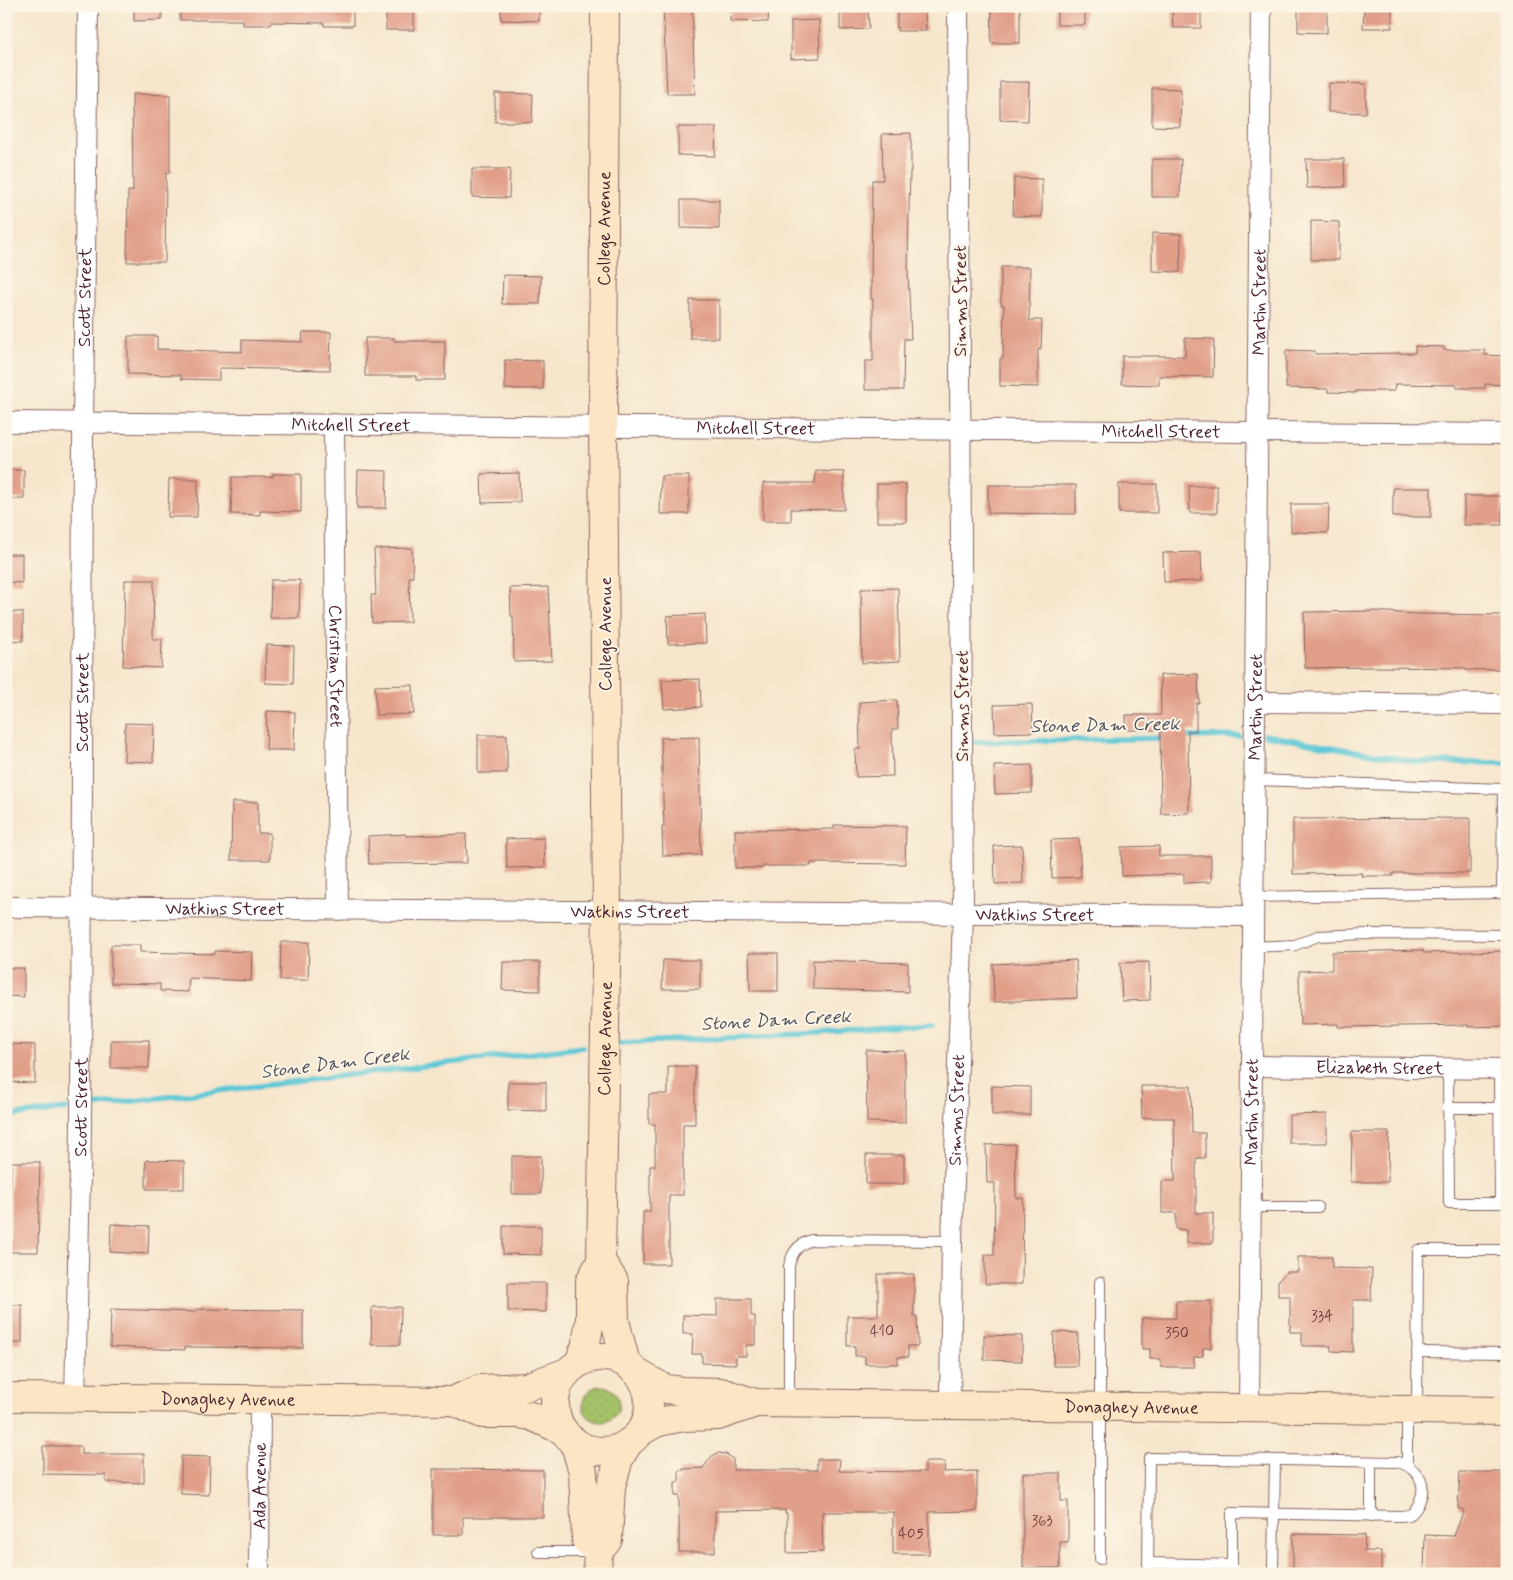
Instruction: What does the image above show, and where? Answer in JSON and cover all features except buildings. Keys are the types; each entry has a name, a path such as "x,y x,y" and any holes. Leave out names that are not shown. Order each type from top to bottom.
{"street":[{"name":"Scott Street","path":"75,1398 81,1129 83,423 88,6"},
{"name":"College Avenue","path":"573,1367 585,1348 590,1321 590,1281 601,1261 607,911 603,426 605,6"},
{"name":"Simms Street","path":"950,1405 952,1241 963,915 958,6"},
{"name":"Martin Street","path":"1249,1408 1252,906 1259,432 1261,6"},
{"name":"Mitchell Street","path":"6,422 1507,434"},
{"name":"Christian Street","path":"334,424 338,910"},
{"path":"1255,702 1507,704"},
{"name":"Watkins Street","path":"6,907 963,915 1252,906"},
{"name":"Elizabeth Street","path":"1252,1066 1503,1069"},
{"path":"597,1563 608,1540 612,1480 619,1459 645,1423 649,1403 648,1392 632,1368 615,1321 614,1281 601,1261"},
{"path":"597,1563 586,1540 583,1472 569,1436 557,1417 555,1401 561,1381 573,1367 598,1356 617,1359 632,1368"},
{"name":"Donaghey Avenue","path":"452,1401 480,1389 526,1387 573,1367"},
{"name":"Donaghey Avenue","path":"632,1368 666,1388 683,1391 721,1392 756,1403 1507,1411"},
{"name":"Donaghey Avenue","path":"6,1397 452,1401 482,1414 531,1416 569,1436"},
{"name":"Ada Avenue","path":"259,1574 260,1400"},
{"name":"Donaghey Avenue","path":"635,1437 656,1424 668,1420 684,1417 718,1416 756,1403"},
{"path":"569,1436 592,1450 602,1451 611,1450 635,1437"}],"lane":[{"path":"1252,906 1502,893 1503,789 1254,780"},
{"path":"1252,947 1294,945 1318,936 1328,935 1507,935"},
{"path":"1448,1068 1448,1203 1500,1203 1499,1108 1503,1069"},
{"path":"1448,1108 1499,1108"},
{"path":"1251,1207 1318,1207"},
{"path":"789,1404 789,1266 792,1255 801,1244 811,1240 952,1241"},
{"path":"1407,1464 1417,1352 1418,1250 1507,1250"},
{"path":"1100,1282 1100,1559"},
{"path":"1417,1352 1507,1353"},
{"path":"1148,1563 1232,1569 1232,1512 1400,1516 1412,1514 1424,1492 1420,1480 1412,1468 1407,1464 1397,1462 1150,1458 1148,1563 1148,1574"},
{"path":"1272,1567 1275,1461"},
{"path":"1371,1516 1372,1462"},
{"path":"538,1552 597,1563"},
{"path":"658,1574 672,1574"}],"green space":[{"path":"601,1386 608,1387 614,1391 618,1397 618,1411 614,1417 608,1421 601,1422 594,1421 588,1417 584,1411 583,1404 584,1397 588,1391 594,1387"}],"waterway":[{"name":"Stone Dam Creek","path":"1265,735 1417,762 1507,763"},
{"name":"Stone Dam Creek","path":"1181,737 1239,736"},
{"name":"Stone Dam Creek","path":"972,742 1167,738"},
{"name":"Stone Dam Creek","path":"620,1043 803,1034 932,1025"},
{"name":"Stone Dam Creek","path":"92,1106 583,1047"},
{"name":"Stone Dam Creek","path":"6,1116 66,1109"}]}
